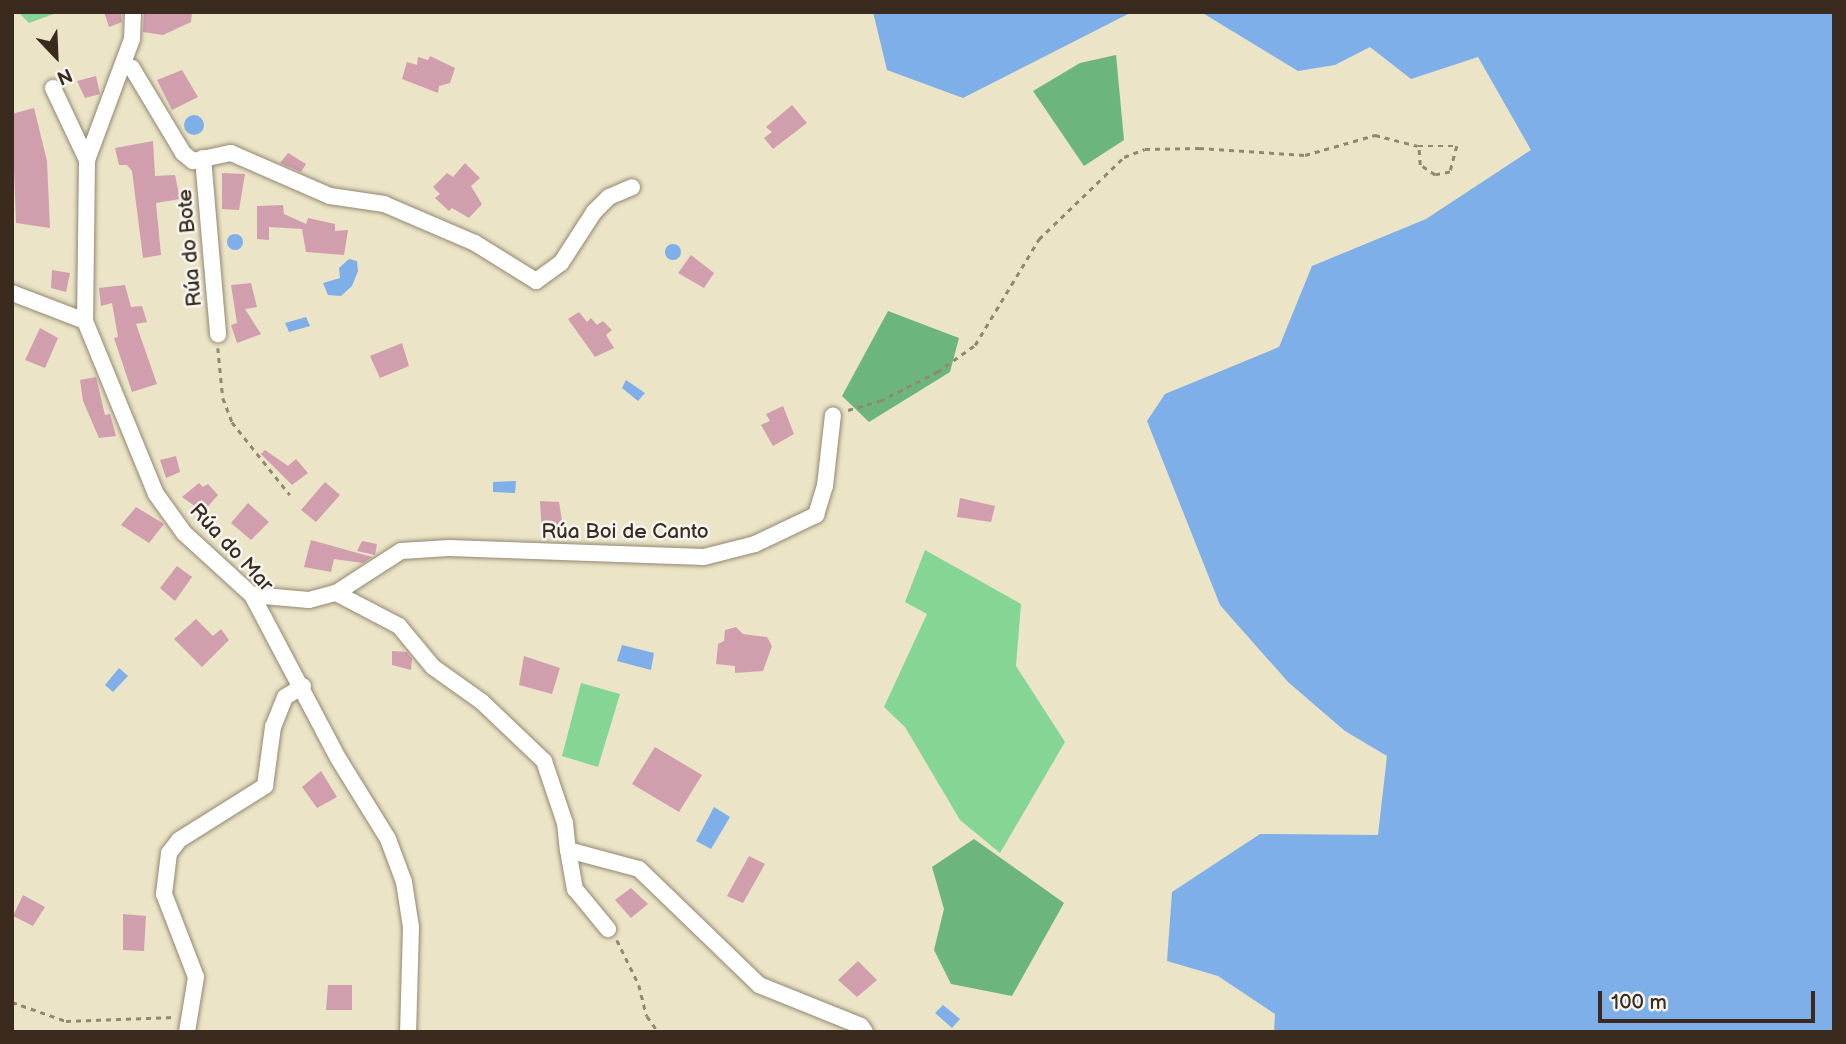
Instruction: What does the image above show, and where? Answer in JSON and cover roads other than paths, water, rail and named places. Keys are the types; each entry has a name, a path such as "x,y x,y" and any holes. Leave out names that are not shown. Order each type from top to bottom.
{"street":[{"name":"Rúa do Mar","path":"133,12 132,39 87,160 85,321 156,494 184,533 252,595 303,686 338,758 388,839 404,882 411,927 408,1032"},
{"path":"123,64 132,68 183,153 193,160 231,153 330,196 384,204 475,243 536,281 561,263 594,212 609,197 632,187"},
{"name":"Rúa do Mar","path":"53,88 87,160"},
{"name":"Rúa do Bote","path":"203,158 218,334"},
{"path":"12,293 85,321"},
{"name":"Rúa Boi de Canto","path":"336,593 401,551 611,551 704,557 755,544 816,515 825,486 833,415"},
{"path":"252,595 309,600 336,593 399,626 433,667 482,702 544,761 565,823 575,889 608,929"},
{"path":"189,1024 195,977 164,894 169,853 179,840 265,786 273,727 285,697 303,686"},
{"path":"568,850 639,869 759,985 861,1026 865,1032"}],"water":[{"path":"873,12 1132,12 963,98 887,70"},
{"path":"1201,12 1834,12 1834,1032 1274,1032 1275,1014 1218,976 1167,961 1172,892 1260,834 1378,835 1387,756 1345,731 1288,682 1220,605 1147,421 1165,394 1279,347 1312,266 1426,219 1531,150 1478,57 1411,79 1370,47 1335,65 1298,71"},
{"path":"194,115 201,118 204,125 201,132 194,135 187,132 184,125 187,118"},
{"path":"235,234 241,236 241,248 235,250 229,248 227,242 229,236"},
{"path":"673,244 679,246 679,258 673,260 667,258 665,252 667,246"},
{"path":"349,259 357,261 358,271 352,286 341,296 328,295 323,283 340,278 339,268"},
{"path":"306,317 310,326 289,332 285,323"},
{"path":"626,380 645,393 638,401 622,388"},
{"path":"516,481 515,493 493,492 493,482"},
{"path":"622,645 654,653 651,670 617,661"},
{"path":"119,668 128,676 113,692 105,685"},
{"path":"714,807 730,817 711,849 696,841"},
{"path":"943,1005 960,1019 952,1028 935,1013"}]}
